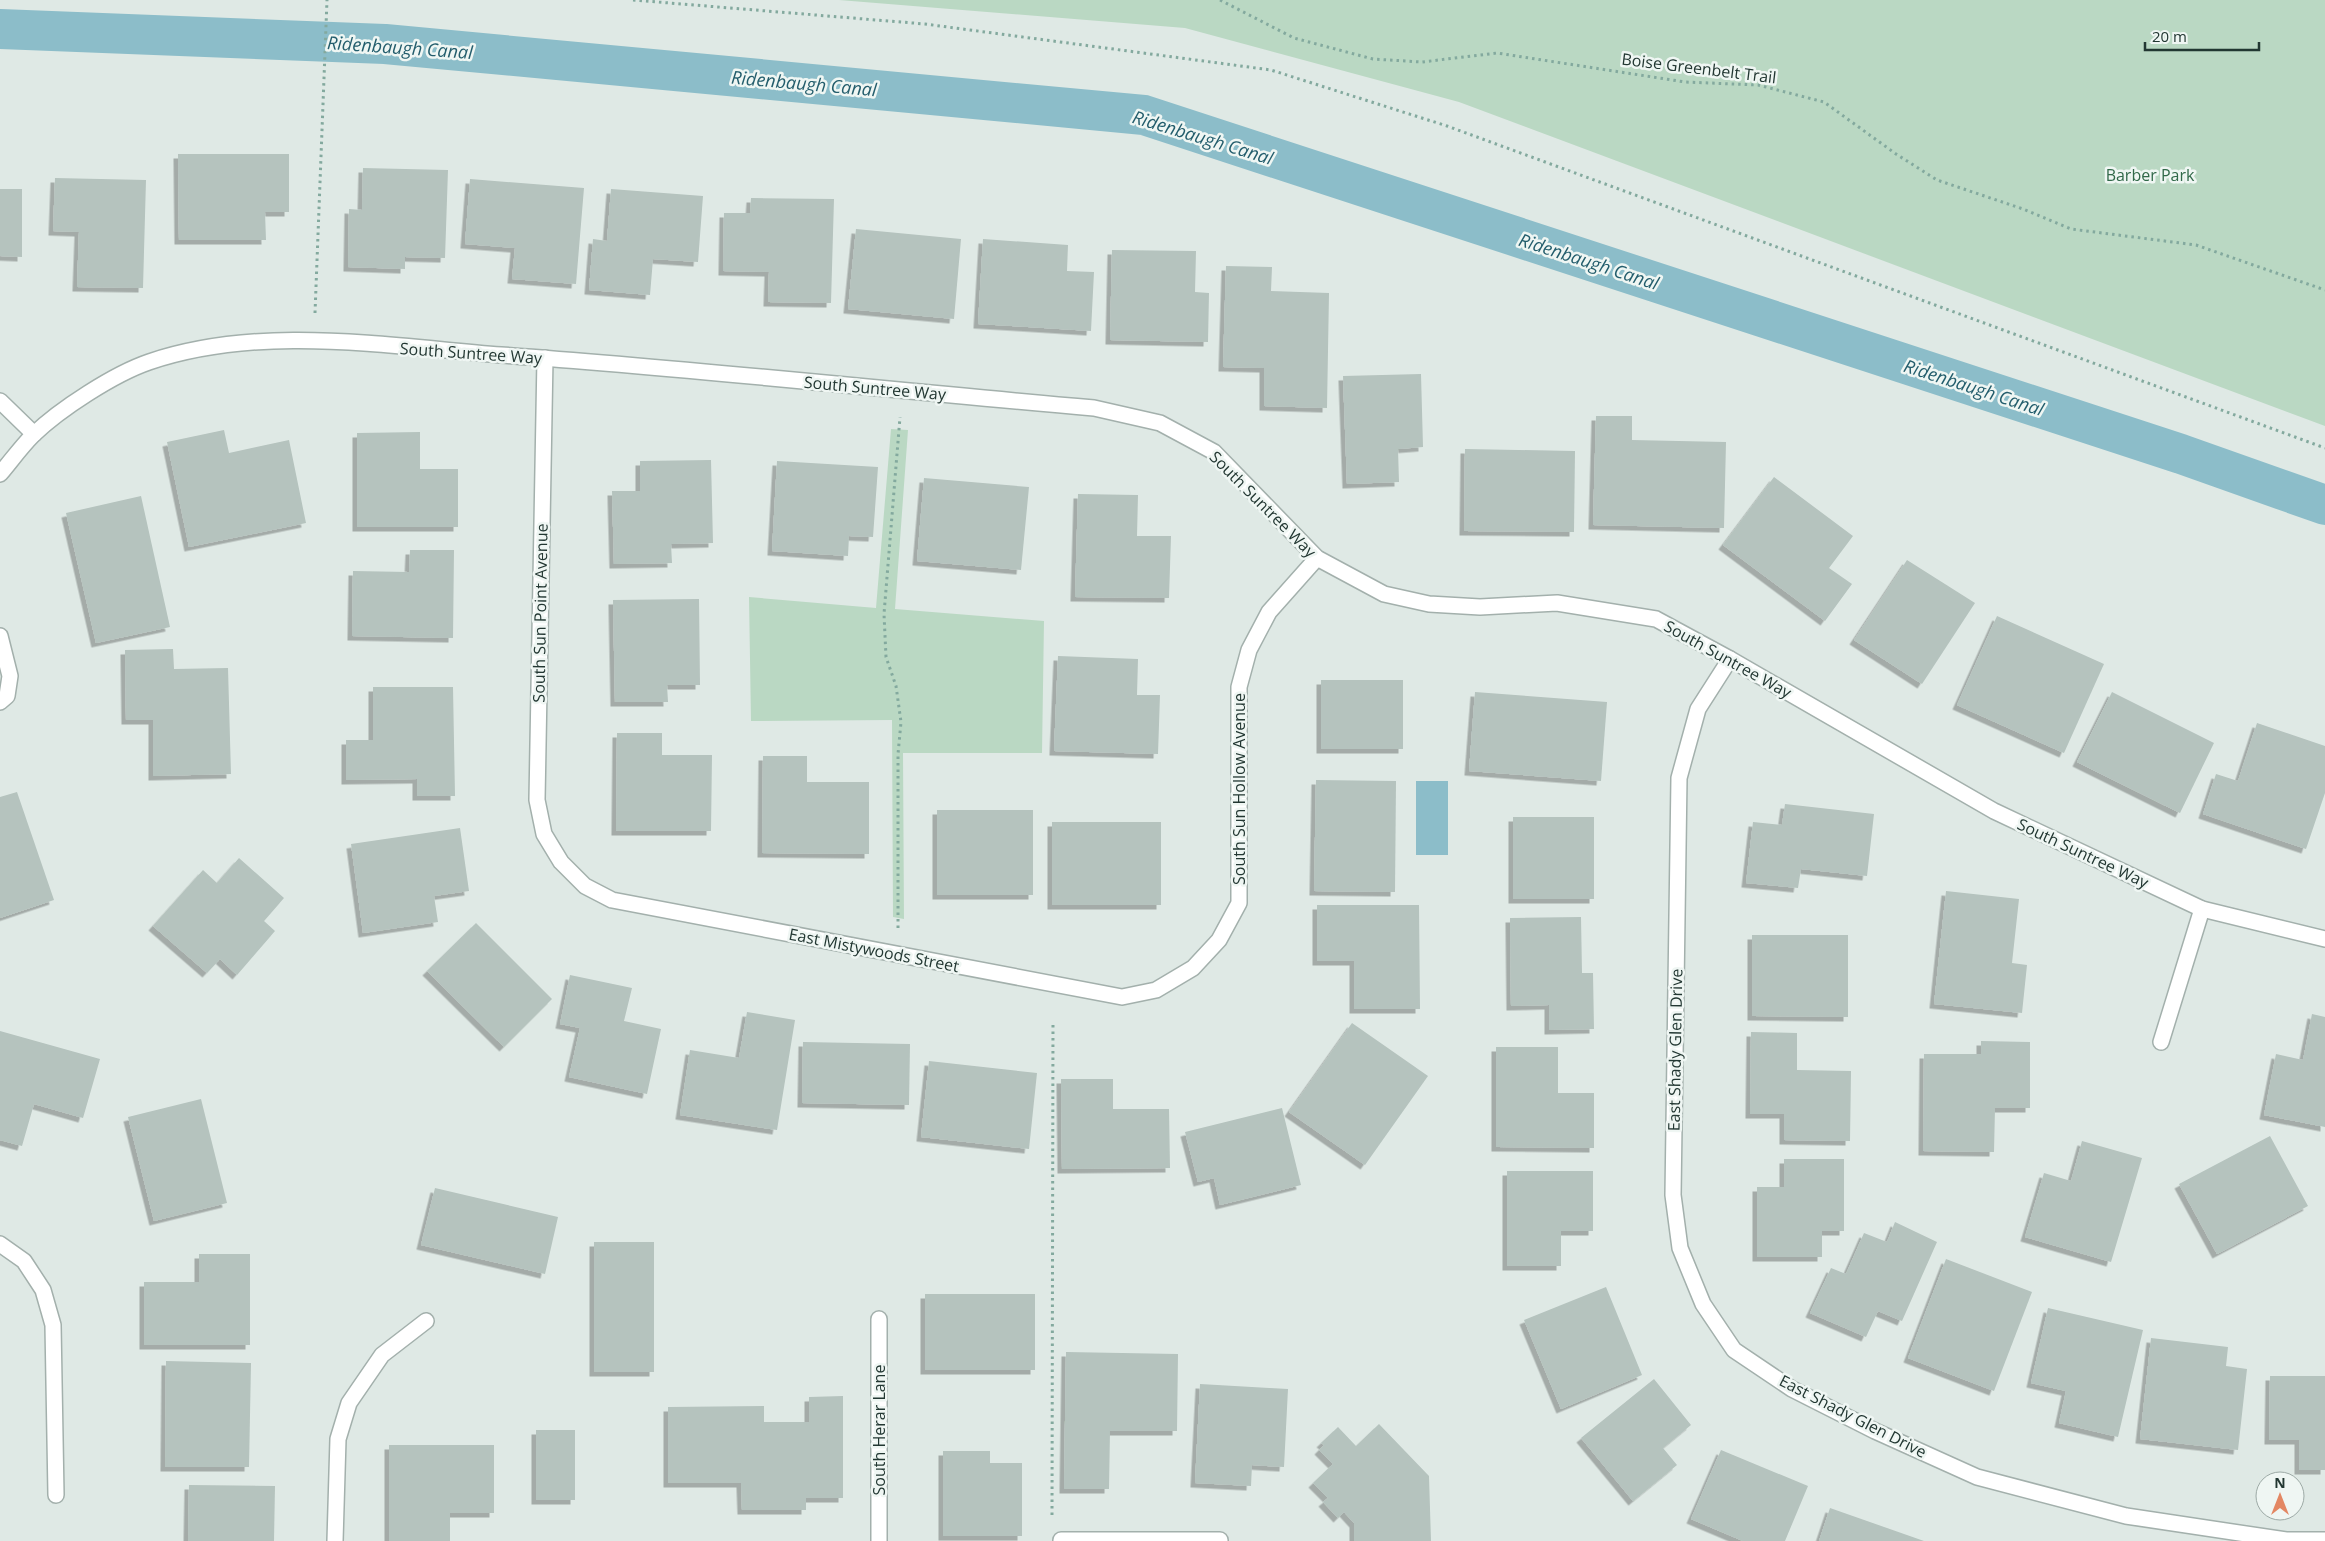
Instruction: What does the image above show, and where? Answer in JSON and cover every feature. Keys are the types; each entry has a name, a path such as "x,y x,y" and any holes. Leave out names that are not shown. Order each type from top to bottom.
{"street":[{"name":"South Suntree Way","path":"0,474 34,434 88,392 147,362 203,348 266,340 315,341 545,358 1094,408 1160,423 1214,452 1317,558 1384,594 1429,604 1480,607 1557,603 1656,619 1730,659 1994,811 2202,908 2325,939"},
{"name":"South Sun Point Avenue","path":"545,358 537,800 544,834 561,862"},
{"path":"0,401 34,434"},
{"name":"South Sun Hollow Avenue","path":"1193,968 1219,940 1239,904 1239,687 1249,650 1269,612 1317,558"},
{"path":"0,636 10,676 7,696 0,702"},
{"name":"East Shady Glen Drive","path":"1730,659 1698,709 1680,778 1673,1195 1680,1248 1704,1304 1734,1350 1792,1389 1875,1431 1977,1477 2126,1516 2286,1540 2325,1540"},
{"name":"East Mistywoods Street","path":"561,862 585,886 612,900 1122,997 1156,990 1193,968"},
{"path":"2161,1042 2202,908"},
{"path":"0,1244 24,1260 43,1290 53,1325 56,1495"},
{"name":"South Herar Lane","path":"879,1319 879,1541"},
{"path":"336,1541 338,1439 348,1403 382,1355 426,1321"},
{"path":"1061,1540 1220,1540"}],"path":[{"path":"315,341 314,305 327,0"},
{"path":"633,0 924,24 1271,70 1447,126 2325,448"},
{"name":"Boise Greenbelt Trail","path":"1220,0 1294,38 1373,59 1422,62 1497,53 1686,82 1758,85 1805,97 1824,102 1896,154 1937,180 2023,209 2071,229 2196,245 2325,290"},
{"path":"898,954 898,754 901,722 896,686 886,657 884,614 902,391"},
{"path":"1052,1521 1053,1021"}],"green space":[{"name":"Barber Park","path":"839,0 2325,0 2325,426 1459,102 1185,28"},
{"path":"891,429 908,430 895,609 1044,621 1042,753 903,753 904,919 893,917 892,720 751,721 749,597 876,608"}],"water":[{"path":"1416,781 1448,781 1448,855 1416,855"}],"building":[{"path":"178,154 289,154 289,212 265,212 266,240 179,240"},
{"path":"363,168 448,170 445,258 405,257 405,269 348,267 349,209 362,210"},
{"path":"55,178 146,180 143,288 77,287 79,232 53,231"},
{"path":"470,179 584,188 576,284 512,279 515,248 465,244"},
{"path":"0,189 22,189 22,257 0,256"},
{"path":"611,189 703,196 698,262 653,259 650,295 589,290 593,239 607,241"},
{"path":"751,198 834,199 831,303 768,302 769,272 723,271 724,213 750,213"},
{"path":"856,229 961,239 954,319 848,309"},
{"path":"983,239 1068,245 1067,271 1094,272 1091,331 978,324"},
{"path":"1112,250 1196,251 1195,292 1209,293 1208,342 1110,340"},
{"path":"1226,266 1272,267 1271,291 1329,293 1327,408 1264,406 1264,368 1223,367"},
{"path":"1421,374 1423,447 1398,449 1399,482 1347,484 1343,376"},
{"path":"1596,416 1632,416 1632,440 1726,442 1724,528 1593,525"},
{"path":"224,430 229,453 289,440 306,523 189,547 167,442"},
{"path":"420,432 420,469 458,469 458,527 357,527 357,433"},
{"path":"1465,449 1575,451 1574,532 1464,531"},
{"path":"711,460 713,543 671,544 672,563 614,564 612,491 640,491 640,461"},
{"path":"777,461 878,467 873,537 849,536 848,556 772,551"},
{"path":"1774,477 1853,536 1829,568 1852,584 1825,621 1723,545"},
{"path":"924,478 1029,487 1021,570 917,561"},
{"path":"1078,494 1138,495 1137,536 1171,536 1169,598 1075,597"},
{"path":"141,496 170,627 96,643 66,513"},
{"path":"410,550 454,550 453,638 352,636 353,571 409,572"},
{"path":"1907,560 1975,603 1922,684 1854,640"},
{"path":"699,599 700,685 667,685 668,702 615,702 613,600"},
{"path":"1997,616 2104,664 2064,753 1957,705"},
{"path":"173,649 174,669 228,668 231,774 153,776 153,720 126,720 125,650"},
{"path":"1058,656 1138,659 1137,695 1160,695 1158,754 1054,751"},
{"path":"1321,680 1403,680 1403,749 1321,749"},
{"path":"373,687 453,687 455,796 417,796 417,779 346,780 346,740 373,740"},
{"path":"1475,692 1607,702 1601,781 1469,771"},
{"path":"2112,692 2214,743 2180,813 2077,762"},
{"path":"2257,723 2325,746 2325,793 2306,849 2203,814 2216,774 2238,781"},
{"path":"617,733 662,733 662,755 712,755 711,831 616,831"},
{"path":"763,756 807,756 807,782 869,782 869,854 762,853"},
{"path":"1316,780 1396,781 1395,892 1314,891"},
{"path":"17,792 54,900 0,918 0,797"},
{"path":"1785,804 1874,814 1867,876 1801,869 1798,888 1746,883 1753,822 1782,825"},
{"path":"937,810 1033,810 1033,895 937,895"},
{"path":"1513,817 1594,817 1594,899 1513,899"},
{"path":"1052,822 1161,822 1161,905 1052,905"},
{"path":"460,828 469,891 434,896 438,922 363,933 351,844"},
{"path":"239,858 284,898 264,921 275,931 237,975 220,959 207,973 153,926 203,870 217,883"},
{"path":"1946,891 2019,899 2012,963 2027,965 2022,1013 1934,1004"},
{"path":"1317,905 1419,905 1420,1009 1354,1009 1354,961 1317,961"},
{"path":"1581,917 1582,973 1593,973 1594,1029 1549,1030 1549,1005 1511,1006 1510,918"},
{"path":"476,923 552,999 504,1047 427,971"},
{"path":"1752,935 1848,935 1848,1017 1752,1016"},
{"path":"570,975 632,988 624,1021 661,1029 647,1094 569,1077 580,1028 560,1024"},
{"path":"747,1012 795,1020 777,1130 680,1115 690,1050 739,1058"},
{"path":"2312,1014 2325,1017 2325,1127 2264,1115 2276,1054 2303,1060"},
{"path":"1352,1023 1428,1076 1365,1165 1289,1112"},
{"path":"0,1031 100,1059 83,1118 34,1104 22,1146 0,1140"},
{"path":"1751,1032 1797,1033 1797,1070 1851,1071 1850,1141 1784,1140 1784,1114 1750,1114"},
{"path":"1981,1041 2030,1042 2030,1108 1995,1108 1994,1152 1923,1151 1924,1054 1981,1054"},
{"path":"803,1042 910,1044 909,1105 802,1103"},
{"path":"1496,1047 1558,1047 1558,1093 1594,1093 1594,1148 1496,1147"},
{"path":"929,1061 1037,1073 1029,1149 921,1137"},
{"path":"1061,1079 1113,1079 1113,1109 1169,1109 1170,1168 1062,1169"},
{"path":"201,1099 227,1203 154,1221 128,1117"},
{"path":"1282,1108 1301,1185 1220,1205 1214,1178 1198,1182 1185,1132"},
{"path":"2270,1136 2308,1206 2217,1254 2179,1184"},
{"path":"2082,1141 2142,1158 2111,1262 2025,1237 2044,1173 2071,1181"},
{"path":"1784,1159 1844,1159 1844,1231 1822,1231 1822,1257 1757,1257 1757,1187 1784,1187"},
{"path":"1507,1171 1593,1171 1593,1231 1561,1231 1561,1266 1507,1266"},
{"path":"435,1188 558,1217 545,1274 421,1245"},
{"path":"1895,1222 1937,1242 1902,1321 1878,1311 1866,1337 1810,1313 1831,1268 1846,1274 1864,1233 1887,1242"},
{"path":"594,1242 654,1242 654,1372 594,1372"},
{"path":"199,1254 250,1254 250,1345 144,1345 144,1282 199,1282"},
{"path":"1946,1259 2032,1292 1994,1391 1908,1358"},
{"path":"1606,1287 1642,1375 1561,1409 1524,1320"},
{"path":"925,1294 1035,1294 1035,1370 925,1370"},
{"path":"2048,1308 2143,1330 2118,1437 2059,1423 2066,1391 2031,1383"},
{"path":"2151,1338 2228,1347 2226,1366 2247,1369 2238,1450 2140,1439"},
{"path":"1066,1352 1178,1354 1177,1431 1110,1431 1109,1489 1064,1489"},
{"path":"166,1361 251,1363 249,1467 165,1467"},
{"path":"2270,1376 2325,1376 2325,1470 2299,1470 2299,1440 2269,1440"},
{"path":"1654,1379 1691,1425 1663,1448 1677,1465 1633,1501 1581,1438"},
{"path":"1200,1384 1288,1389 1284,1467 1252,1465 1251,1486 1195,1483"},
{"path":"843,1396 843,1498 806,1498 806,1510 742,1510 741,1483 668,1483 668,1407 764,1406 764,1422 809,1422 809,1397"},
{"path":"1379,1424 1429,1476 1431,1541 1354,1541 1354,1523 1344,1512 1338,1518 1323,1502 1328,1498 1313,1483 1333,1464 1319,1450 1324,1445 1321,1443 1338,1427 1356,1446"},
{"path":"536,1430 575,1430 575,1500 536,1500"},
{"path":"389,1445 494,1445 494,1513 450,1513 450,1541 389,1541"},
{"path":"1721,1450 1808,1486 1785,1541 1743,1541 1691,1519"},
{"path":"943,1451 990,1451 990,1463 1022,1463 1022,1536 943,1536"},
{"path":"189,1485 275,1486 274,1541 188,1541"},
{"path":"1830,1508 1924,1541 1819,1541"}],"waterway":[{"name":"Ridenbaugh Canal","path":"0,29 385,44 1144,115 2181,454 2325,505"}]}
